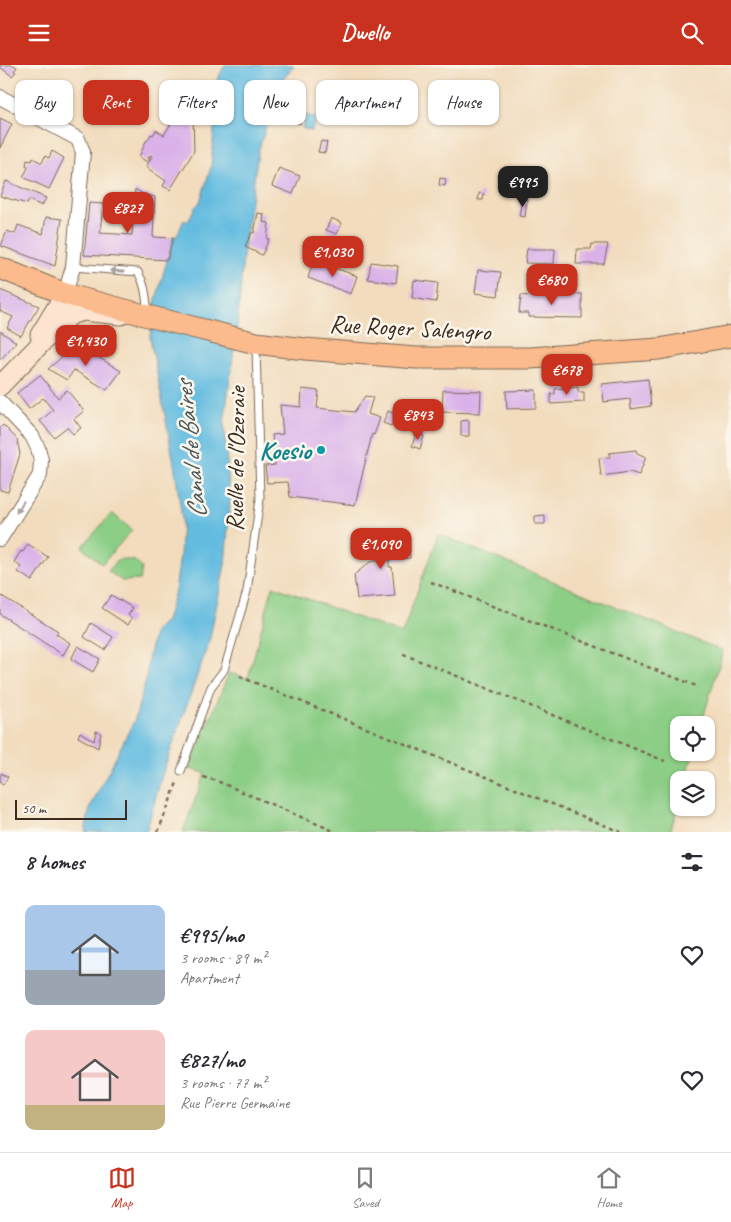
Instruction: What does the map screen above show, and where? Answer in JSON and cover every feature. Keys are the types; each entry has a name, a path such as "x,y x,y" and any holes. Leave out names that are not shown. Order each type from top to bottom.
{"main road":[{"name":"Rue Roger Salengro","path":"0,268 65,294 256,343 305,349 416,358 530,358 659,349 731,336"},
{"path":"53,331 65,294"},
{"path":"21,365 65,294"},
{"path":"0,386 72,314 83,311 106,315 148,316"}],"street":[{"path":"0,97 78,139 83,152 73,267 65,294"},
{"path":"0,402 32,436 41,460 40,475 0,539"}],"lane":[{"path":"73,267 138,273 146,294 148,316"},
{"name":"Ruelle de l'Ozeraie","path":"181,771 212,687 224,670 247,591 260,499 256,343"}],"path":[{"path":"431,582 699,687"},
{"path":"403,654 665,761"},
{"path":"240,676 620,832"},
{"path":"158,832 181,771"},
{"path":"203,777 217,781 336,832"}],"green space":[{"path":"112,513 132,530 102,564 82,547"},
{"path":"438,534 723,651 704,716 670,716 670,761 691,761 688,771 670,771 670,816 675,816 670,832 183,832 205,773 189,769 229,673 248,678 273,586 402,634"},
{"path":"119,559 135,561 142,568 140,580 122,581 108,571"}],"water":[{"name":"Canal de Baires","path":"225,65 294,65 283,80 244,80 244,125 266,125 258,152 243,256 238,320 224,423 230,502 225,565 209,642 163,772 146,832 85,832 90,808 135,719 146,679 149,654 155,630 166,621 175,591 180,556 182,519 174,463 150,337 155,303 174,236 176,237 184,220 188,222 195,207 200,202 211,167 214,125 234,125 234,80 217,80"},
{"path":"306,115 316,118 312,131 302,128 303,125 306,125"}],"building":[{"path":"0,65 14,65 17,67 14,71 16,72 12,76"},
{"path":"0,118 12,124 0,148"},
{"path":"170,125 193,125 194,151 170,190 163,186 166,181 146,167 152,156 150,155 147,162 139,157 151,134 153,135 156,130 164,135"},
{"path":"321,141 327,142 325,153 318,152"},
{"path":"52,151 64,158 49,189 23,177 28,168 26,165 27,160 32,161 33,158 42,163 45,156 49,158"},
{"path":"279,168 300,176 293,194 272,186"},
{"path":"440,178 446,179 445,186 439,185"},
{"path":"6,181 46,198 42,206 29,200 27,204 0,196"},
{"path":"135,189 143,194 155,197 153,237 173,238 167,260 84,255 89,203 103,204 100,233 132,235"},
{"path":"479,193 484,194 483,200 478,200"},
{"path":"522,199 527,199 525,217 519,216"},
{"path":"258,213 264,214 263,222 269,223 267,239 269,239 262,255 245,247 252,232 254,233"},
{"path":"46,217 62,219 55,266 1,246 7,231 15,234 18,225 43,234"},
{"path":"331,218 342,223 337,234 326,230"},
{"path":"592,244 608,244 604,264 576,264 577,249 591,249"},
{"path":"527,249 555,249 554,264 525,263"},
{"path":"371,262 398,266 396,283 368,279"},
{"path":"321,263 357,276 351,294 308,278 312,265 320,267"},
{"path":"478,270 501,272 498,296 475,293"},
{"path":"414,280 438,283 436,302 412,298"},
{"path":"0,290 39,306 21,336 7,328 13,317 0,311"},
{"path":"530,294 582,294 582,318 529,317 529,313 519,313 521,295 529,296"},
{"path":"0,331 16,342 0,360"},
{"path":"77,344 121,371 107,390 74,370 67,380 48,369"},
{"path":"40,375 58,398 67,390 84,411 74,419 81,428 73,434 67,427 54,437 40,421 53,410 43,398 29,409 17,393"},
{"path":"648,379 651,406 631,409 630,399 604,402 602,384"},
{"path":"578,387 578,392 584,392 584,402 551,404 551,394 555,394 555,389"},
{"name":"Koesio","path":"302,389 319,391 317,408 354,412 365,396 373,397 368,414 380,418 374,435 372,434 355,505 290,497 288,482 267,483 265,466 275,465 272,435 283,434 280,405 301,407"},
{"path":"443,390 481,391 480,413 442,412"},
{"path":"536,390 536,408 507,409 506,391"},
{"path":"388,411 416,424 413,432 392,424 391,426 383,423"},
{"path":"469,420 469,436 461,436 461,421"},
{"path":"3,425 17,439 20,454 8,492 0,490 0,428"},
{"path":"416,433 424,436 420,449 412,446"},
{"path":"636,450 637,453 646,457 639,475 630,472 601,476 599,458 610,457 609,453"},
{"path":"545,515 545,524 535,524 535,516"},
{"path":"409,538 410,558 389,560 389,567 392,567 395,596 357,599 354,575 370,562 376,561 374,542"},
{"path":"28,544 48,557 32,581 18,572 21,567 14,562"},
{"path":"0,595 58,631 56,634 70,643 63,655 0,614"},
{"path":"111,595 133,608 128,615 132,618 128,625 102,608"},
{"path":"91,623 113,637 105,650 84,637"},
{"path":"78,646 100,659 93,672 71,659"},
{"path":"96,731 101,733 98,748 78,737 80,732 94,741"},
{"path":"1,773 8,777 3,785 0,783"}],"place":[{"name":"Koesio","path":"321,450"}]}
